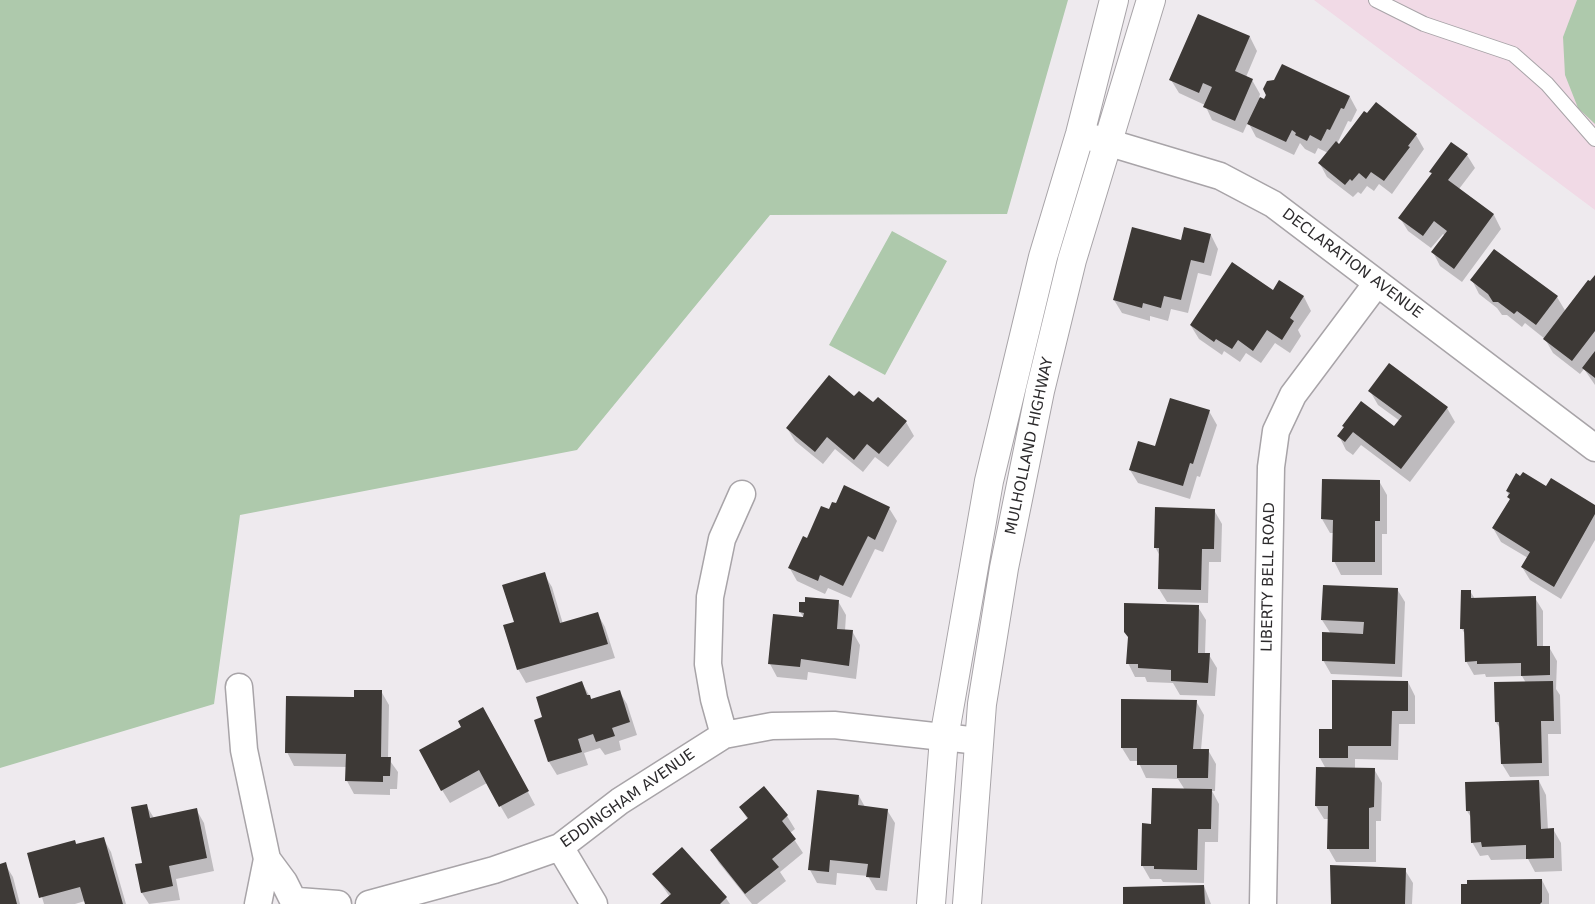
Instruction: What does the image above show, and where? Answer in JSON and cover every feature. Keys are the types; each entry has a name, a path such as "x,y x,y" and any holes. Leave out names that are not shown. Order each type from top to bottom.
{"main road":[{"name":"MULHOLLAND HIGHWAY","path":"931,904 944,738 989,481 1044,257 1080,134 1114,0"},
{"name":"MULHOLLAND HIGHWAY","path":"967,904 982,704 1004,568 1040,391 1072,260 1151,0"}],"street":[{"name":"DECLARATION AVENUE","path":"1080,134 1220,176 1273,204 1595,448"},
{"name":"LIBERTY BELL ROAD","path":"1263,904 1271,467 1276,431 1293,395 1378,283"},
{"path":"724,736 714,699 708,664 710,596 722,540 742,494"},
{"path":"240,687 244,750 267,859 260,904"},
{"name":"EDDINGHAM AVENUE","path":"369,904 494,870 560,847 620,801 681,760 724,736 772,726 834,725 978,741"},
{"path":"560,847 594,904"},
{"path":"267,859 297,901"},
{"path":"260,904 274,897 338,904"}],"lane":[{"path":"1376,0 1424,24 1513,54 1547,84 1595,139"}],"shaded area":[{"path":"1314,0 1595,0 1595,210"}],"green space":[{"path":"0,0 1068,0 1007,214 770,215 577,450 240,515 214,704 0,768"},
{"path":"1577,0 1595,0 1595,124 1578,108 1565,75 1563,37"},
{"path":"892,231 947,261 885,375 829,345"}],"building":[{"path":"1198,14 1250,36 1235,71 1253,79 1235,121 1203,107 1212,87 1203,83 1199,93 1169,80"},
{"path":"1282,64 1350,96 1344,109 1341,108 1330,130 1327,129 1321,141 1310,135 1307,141 1295,135 1296,133 1292,130 1286,142 1247,124 1260,97 1264,99 1266,95 1263,89 1267,81 1274,80"},
{"path":"1376,102 1417,134 1408,146 1410,147 1384,181 1371,172 1366,179 1359,173 1352,181 1350,179 1345,185 1318,163 1336,141 1339,144 1364,111 1367,113"},
{"path":"1451,142 1468,154 1448,180 1494,214 1454,269 1431,252 1447,231 1434,221 1423,236 1398,218 1432,173 1429,172"},
{"path":"1132,227 1181,240 1184,227 1211,234 1204,263 1191,260 1181,300 1164,296 1161,308 1143,303 1142,308 1113,300"},
{"path":"1494,249 1558,296 1536,325 1517,311 1514,314 1498,302 1493,302 1488,294 1470,280"},
{"path":"1232,262 1273,290 1279,280 1304,296 1290,318 1294,321 1282,340 1267,330 1253,351 1238,340 1232,349 1216,339 1214,342 1190,325"},
{"path":"1595,275 1595,331 1572,361 1543,339 1588,280 1590,281"},
{"path":"1595,351 1595,378 1582,368"},
{"path":"1389,363 1448,407 1401,469 1353,432 1345,442 1337,436 1344,427 1342,426 1361,401 1394,426 1402,416 1368,391"},
{"path":"829,375 854,396 859,391 873,402 878,397 907,421 879,454 867,444 854,460 827,437 815,452 786,428"},
{"path":"1170,398 1210,410 1193,464 1190,463 1183,486 1129,470 1138,441 1155,446"},
{"path":"1523,472 1546,486 1551,478 1595,505 1595,514 1554,587 1521,567 1530,552 1492,528 1510,499 1507,497 1510,493 1506,491 1516,473 1520,476"},
{"path":"1322,479 1380,480 1380,521 1375,521 1375,562 1332,562 1333,520 1321,519"},
{"path":"844,485 890,507 875,540 868,536 843,586 820,575 818,581 788,568 803,536 807,538 821,506 829,509 832,502 836,503"},
{"path":"1155,507 1215,509 1214,549 1202,549 1201,590 1158,589 1159,548 1154,548"},
{"path":"545,572 560,623 598,612 608,644 517,670 503,625 514,622 502,585"},
{"path":"1323,585 1398,588 1395,664 1322,661 1322,632 1363,634 1364,622 1321,620"},
{"path":"1461,590 1471,590 1471,598 1536,596 1537,646 1550,646 1550,675 1521,676 1521,663 1477,664 1477,661 1465,662 1464,629 1460,629"},
{"path":"805,597 839,600 837,629 853,630 849,666 801,659 800,667 768,664 773,614 803,617 804,613 799,612 799,602 805,602"},
{"path":"1124,603 1199,605 1198,653 1210,653 1208,683 1171,681 1171,670 1138,668 1138,664 1126,664 1128,637 1124,632"},
{"path":"1332,680 1408,681 1408,711 1392,711 1391,746 1348,746 1348,758 1319,758 1319,729 1332,729"},
{"path":"582,681 587,695 590,695 591,699 620,690 630,722 612,728 615,736 596,742 593,734 578,739 582,752 548,762 534,720 542,717 536,697"},
{"path":"1553,681 1554,721 1541,721 1542,763 1501,764 1499,722 1495,722 1494,682"},
{"path":"354,690 382,690 381,757 391,757 390,776 383,776 383,782 345,781 346,754 285,753 286,696 354,697"},
{"path":"1121,699 1197,700 1193,749 1209,749 1208,778 1177,778 1177,765 1137,765 1137,748 1121,748"},
{"path":"483,707 529,791 499,807 479,770 441,791 419,750 461,727 458,721"},
{"path":"1316,767 1375,768 1374,807 1369,808 1369,849 1327,849 1328,806 1315,806"},
{"path":"1539,780 1541,829 1554,828 1554,858 1526,859 1526,845 1482,847 1481,842 1471,843 1470,811 1466,811 1465,782"},
{"path":"764,786 788,815 782,821 796,839 772,859 779,867 745,894 710,850 748,818 739,807"},
{"path":"1152,788 1212,789 1211,829 1198,829 1197,870 1154,869 1154,866 1141,866 1142,823 1151,824"},
{"path":"817,790 859,795 858,805 888,809 880,878 866,877 868,864 830,860 829,872 808,870"},
{"path":"147,804 150,818 197,808 207,858 169,866 173,886 141,893 135,864 142,863 131,807"},
{"path":"104,837 123,904 85,904 80,887 39,898 27,853 75,840 76,844"},
{"path":"682,847 727,897 720,904 660,904 671,894 652,874"},
{"path":"6,862 17,904 0,904 0,864"},
{"path":"1330,865 1406,868 1405,904 1331,904"},
{"path":"1542,879 1542,902 1540,904 1461,904 1461,884 1467,884 1467,880"},
{"path":"1204,885 1205,904 1123,904 1123,887"}]}
